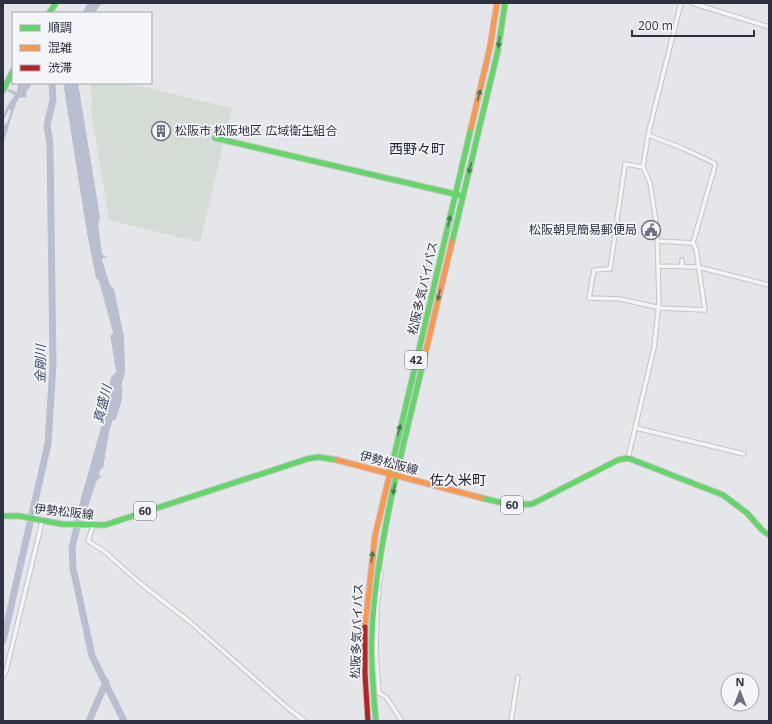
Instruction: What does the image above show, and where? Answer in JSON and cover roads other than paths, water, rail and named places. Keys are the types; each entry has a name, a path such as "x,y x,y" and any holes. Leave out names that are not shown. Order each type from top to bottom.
{"main road":[{"path":"50,12 56,3"},
{"name":"松阪多気バイパス","path":"368,721 364,656 366,603 375,536 490,47 497,3"},
{"name":"松阪多気バイパス","path":"376,721 372,658 374,604 379,562 396,476 498,50 505,3"},
{"path":"3,90 12,73"},
{"path":"215,138 381,179 455,195 463,195"},
{"name":"伊勢松阪線","path":"3,516 19,516 42,522 71,525 105,525 314,458 329,458 511,505 521,506 532,504 546,498 618,460 628,458"},
{"path":"628,458 723,495 747,513 762,530 769,535"}],"street":[{"path":"628,458 654,348 659,307 658,241 650,183 643,167 648,135 681,3"},
{"path":"692,3 769,27"},
{"path":"648,135 682,148 714,163 715,166 692,243"},
{"path":"643,167 625,164 610,268 594,270 589,298 620,299 659,307 705,310 696,249 692,243"},
{"path":"658,241 692,243"},
{"path":"682,260 682,266"},
{"path":"658,266 698,267 769,285"},
{"path":"636,428 744,454"},
{"path":"3,676 6,671 42,522"},
{"path":"91,526 88,541 104,551 140,583 190,622 289,709 305,721"},
{"path":"379,562 381,569 377,607 376,654 379,693 386,697 402,721"},
{"path":"511,721 518,677"}],"water":[{"path":"88,3 102,3 95,12 83,12"},
{"path":"18,84 32,84 26,92 27,97 19,98 16,103 3,144 3,126 7,123 11,111 9,109 4,119 4,116 7,106 15,95 7,91 8,89 17,92"},
{"path":"65,84 78,84 100,217 98,225 102,254 107,257 103,258 102,260 110,285 114,289 124,337 125,372 109,433 103,468 100,470 99,475 102,477 96,482 83,523 74,523 102,424 111,377 118,370 118,351 99,281 96,278 86,227 64,88"}],"waterway":[{"name":"金剛川","path":"3,641 48,444 53,365 50,145 47,125 53,100 52,84"},
{"name":"真盛川","path":"114,337 119,368"},
{"name":"真盛川","path":"113,417 118,401 119,389"},
{"name":"真盛川","path":"79,518 72,548 73,568 92,656 124,721"},
{"path":"89,721 106,682"}],"place":[{"name":"松阪市 松阪地区 広域衛生組合","path":"161,131"},
{"name":"松阪朝見簡易郵便局","path":"651,230"}],"district":[{"name":"西野々町","path":"417,149"},
{"name":"佐久米町","path":"458,480"}]}
